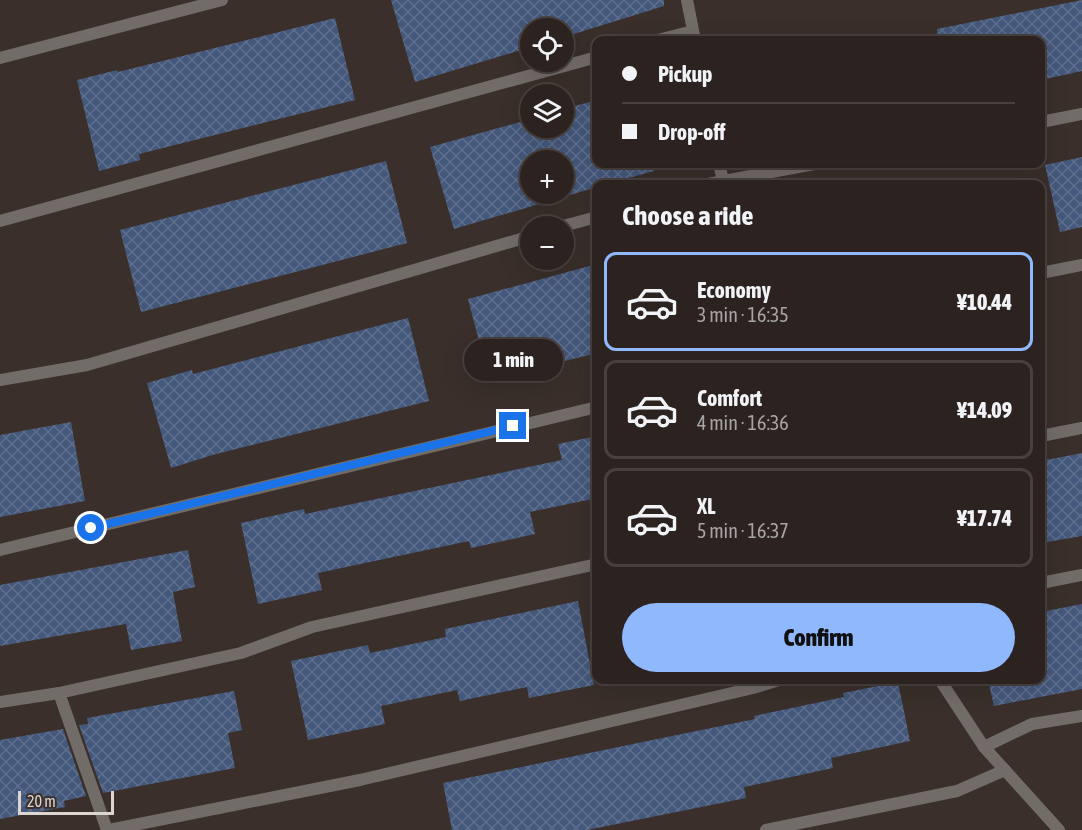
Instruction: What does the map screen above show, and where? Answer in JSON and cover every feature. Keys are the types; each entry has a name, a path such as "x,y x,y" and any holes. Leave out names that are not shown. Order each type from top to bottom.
{"lane":[{"path":"0,58 222,0"},
{"path":"687,0 694,36"},
{"path":"0,220 592,58"},
{"path":"1045,121 1082,114"},
{"path":"733,180 794,168"},
{"path":"574,223 592,218"},
{"path":"0,380 87,364 520,239"},
{"path":"1045,272 1082,265"},
{"path":"0,549 592,407"},
{"path":"1045,435 1082,428"},
{"path":"0,702 59,693 241,652 312,627 592,565"},
{"path":"1045,583 1082,575"},
{"path":"59,693 108,830 360,780 765,684"},
{"path":"943,684 984,747 1059,830"},
{"path":"984,747 1032,724 1082,716"},
{"path":"766,830 957,791 1005,770"}],"building":[{"path":"391,0 664,0 664,6 574,34 574,18 520,18 520,50 415,82"},
{"path":"1082,0 1082,71 1045,79 1045,36 938,36 937,29"},
{"path":"335,18 355,100 139,154 140,160 99,171 77,80 117,70 118,72"},
{"path":"592,101 592,168 654,168 654,171 621,180 592,180 592,188 574,194 574,150 520,150 520,204 539,204 454,229 430,147 520,122 520,138 574,138 574,106"},
{"path":"1082,157 1082,227 1060,232 1045,165"},
{"path":"386,161 407,243 141,312 120,230"},
{"path":"592,265 592,354 549,365 549,362 489,379 468,299"},
{"path":"408,318 429,401 216,454 171,468 147,383 192,370 193,374"},
{"path":"71,422 85,501 0,517 0,435"},
{"path":"592,437 592,499 530,512 535,534 471,548 469,541 318,573 322,590 258,604 241,523 304,509 305,514 562,460 558,444"},
{"path":"1082,453 1082,536 1045,542 1045,460"},
{"path":"188,550 195,587 173,592 182,641 131,650 126,624 0,646 0,585"},
{"path":"578,601 594,685 529,698 527,687 460,701 457,690 381,706 385,724 308,740 291,661 368,645 370,653 446,637 445,629"},
{"path":"1082,604 1082,689 994,706 989,684 1045,684 1045,611"},
{"path":"898,684 910,741 831,758 833,768 744,787 746,798 587,830 452,830 443,783 755,719 754,716 844,697 843,693"},
{"path":"234,691 242,730 228,733 235,768 103,793 79,725 88,724 87,718"},
{"path":"63,729 86,796 64,801 65,807 0,819 0,740"}],"route":[{"path":"91,528 513,426"}]}
